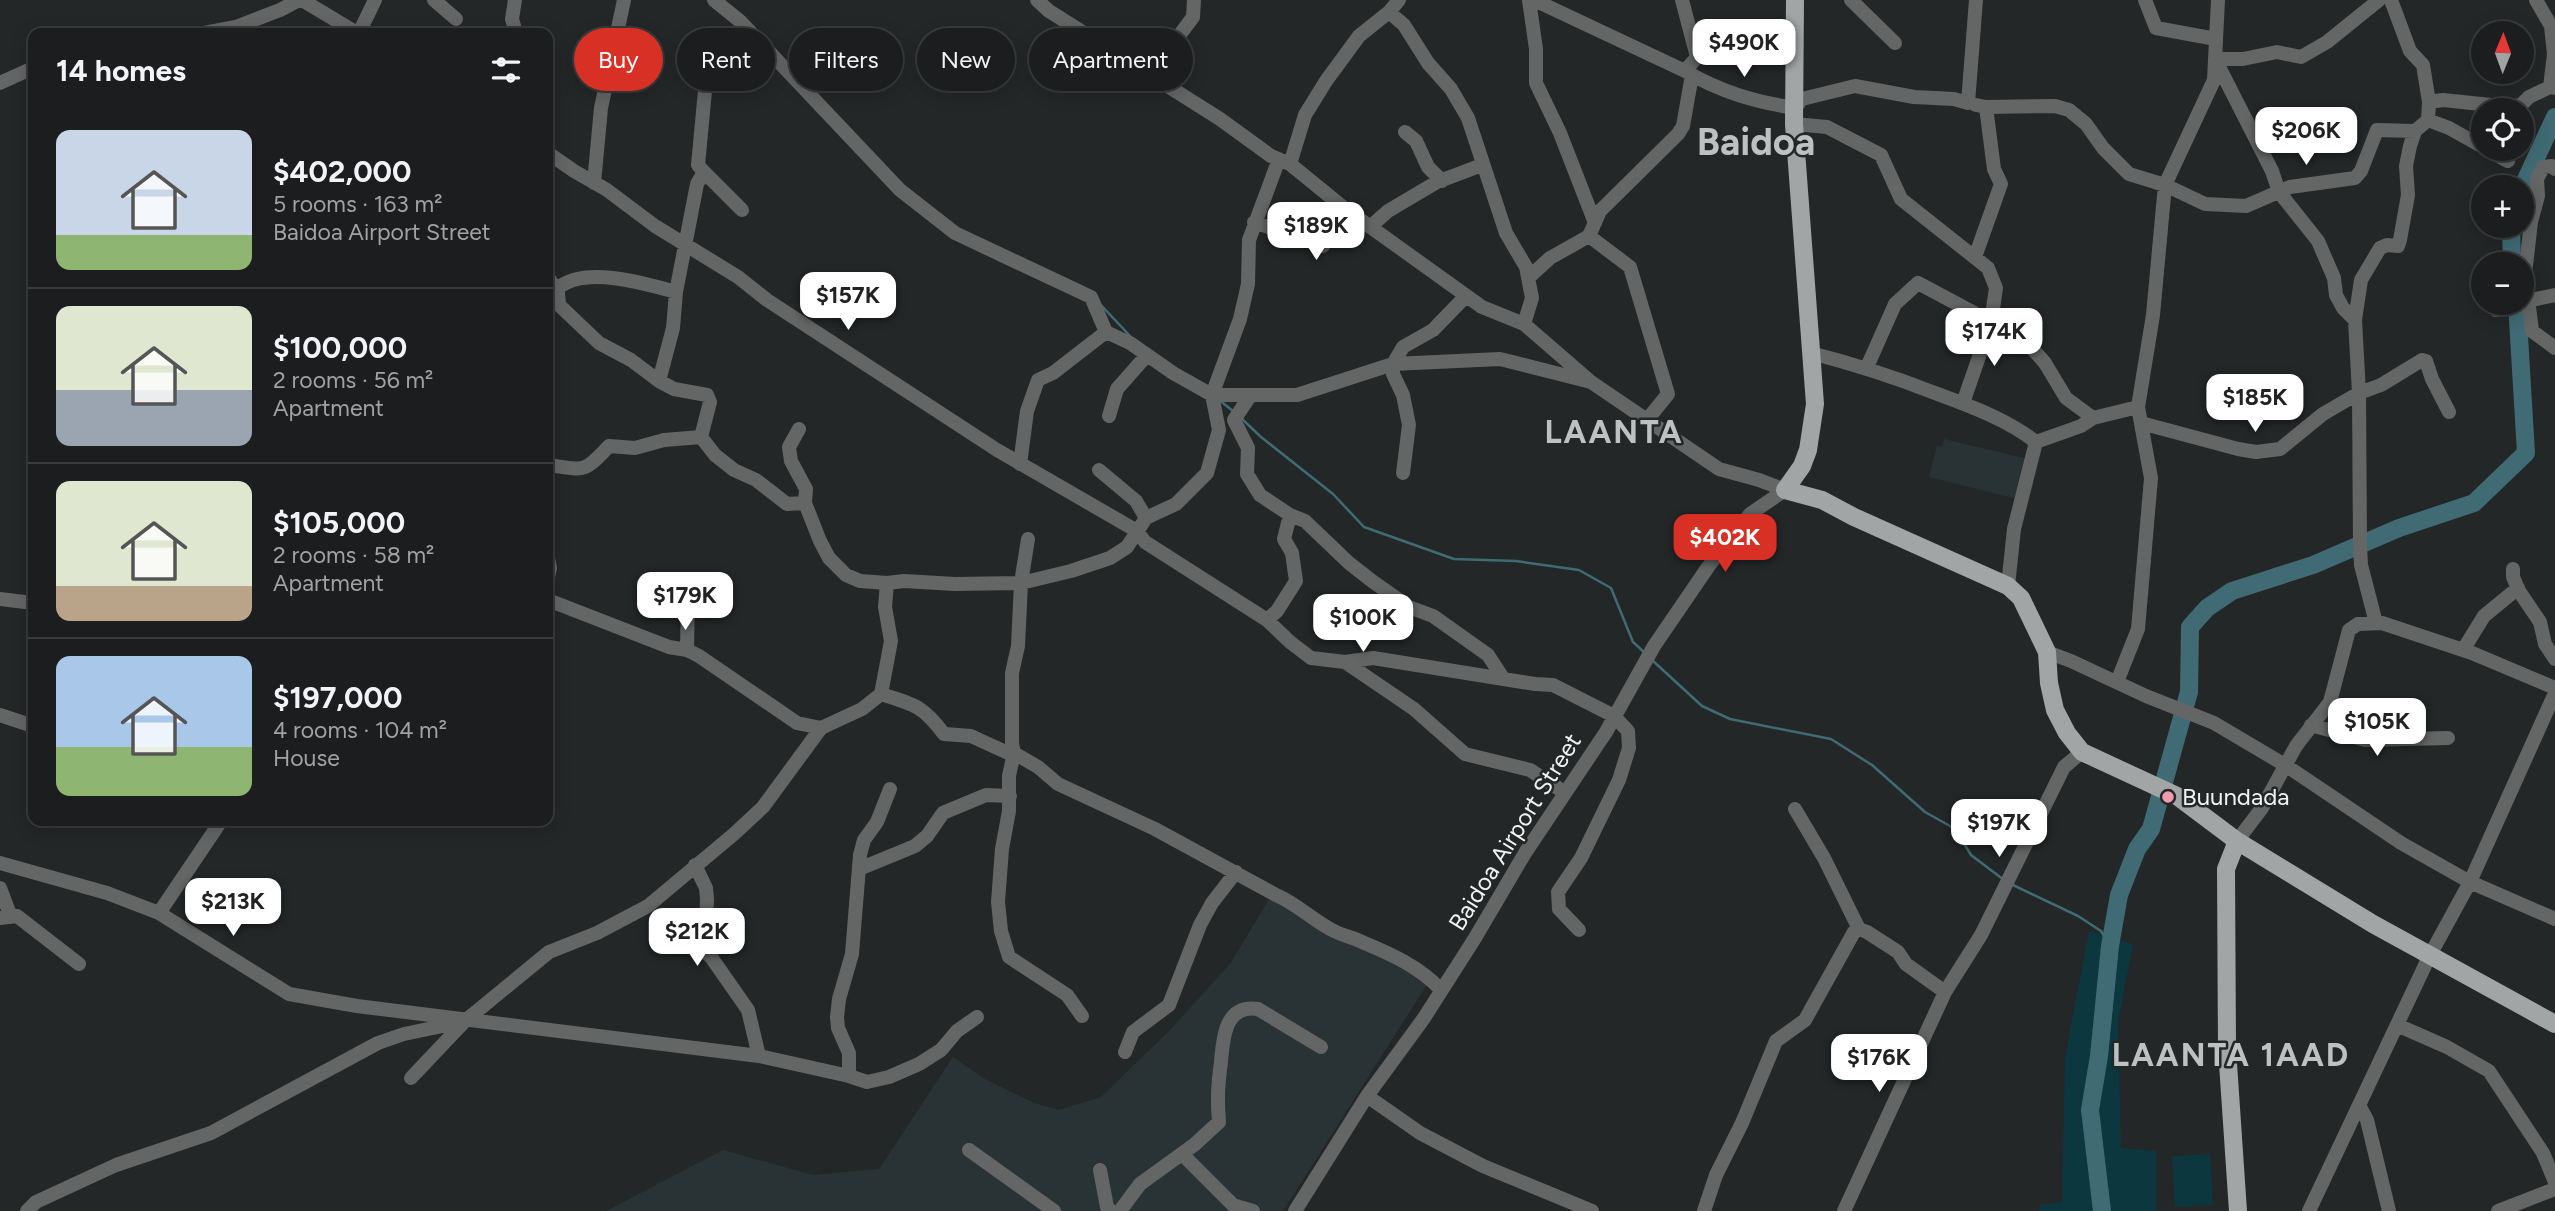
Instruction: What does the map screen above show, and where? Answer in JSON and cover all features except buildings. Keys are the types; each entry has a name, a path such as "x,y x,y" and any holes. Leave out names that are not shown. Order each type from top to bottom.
{"main road":[{"path":"1798,0 1794,116 1815,404 1808,450 1802,467 1785,490 1822,500 2008,586 2021,598 2047,652 2049,683 2055,710 2067,733 2082,752 2177,796 2237,841 2429,957 2555,1024"},
{"path":"2237,841 2226,869 2227,1049 2238,1211"}],"street":[{"path":"231,28 301,0 349,28"},
{"path":"361,28 375,0"},
{"path":"434,0 456,19"},
{"path":"514,0 512,19 515,28"},
{"path":"594,183 601,108 624,0"},
{"path":"1037,0 1075,28"},
{"path":"1184,28 1192,17 1194,0"},
{"path":"1528,0 1536,49 1536,83 1560,133 1592,229 1630,267 1668,394 1647,420"},
{"path":"1534,0 1706,83 1827,127 1881,155 1901,199 1988,268 1996,288 1991,322 1963,403"},
{"path":"1528,278 1550,258 1592,229 1601,211 1683,126 1689,73 1697,57 1682,0"},
{"path":"1851,0 1895,43"},
{"path":"1968,103 1976,0"},
{"path":"2145,0 2156,28 2216,39"},
{"path":"2117,682 2138,629 2151,478 2138,407 2153,315 2165,185 2214,80 2218,0"},
{"path":"2215,59 2243,59 2277,52 2301,57 2327,42 2379,0"},
{"path":"2376,623 2361,555 2359,393 2355,320 2361,280 2380,248 2398,246 2404,204 2408,195 2406,166 2415,131 2428,120 2429,102 2423,65 2410,51 2391,0"},
{"path":"2429,102 2443,100 2510,107 2553,88 2551,26 2536,0"},
{"path":"719,1 900,190 955,233 1091,297 1107,332 1130,343 1173,373 1212,395 1297,395 1393,364 1500,359 1591,382"},
{"path":"799,429 789,447 791,461 806,488 805,502 820,541 829,558 846,575 860,581 1020,583 1110,558 1126,547 1141,524 1176,504 1207,473 1219,430 1212,395 1240,319 1248,284 1249,240 1254,222 1285,162 1305,115 1326,81 1359,36 1394,6 1428,63 1451,89 1468,118 1506,233 1526,267 1532,298 1524,324"},
{"path":"2215,59 2272,171 2278,192 2318,241 2334,278 2336,295 2343,309 2355,320"},
{"path":"0,83 28,70"},
{"path":"1794,116 1802,100 1855,86 1914,97 1954,99 1986,107 2055,106 2068,110 2086,124 2103,148 2129,174 2165,185 2205,204 2226,206 2246,206 2290,187 2355,178 2361,171 2377,130 2415,131"},
{"path":"705,91 698,165 742,210"},
{"path":"1174,91 1285,162 1482,307 1524,324 1591,382 1718,469 1785,490"},
{"path":"1975,257 2001,184 1994,169 1986,107"},
{"path":"2428,120 2471,141"},
{"path":"1405,132 1416,141 1428,167 1442,181"},
{"path":"553,156 607,190 685,245 738,277 767,300 1020,464 1141,524"},
{"path":"1370,227 1388,211 1442,181 1482,165"},
{"path":"2528,252 2531,222 2538,196 2537,179 2543,167 2555,169"},
{"path":"659,381 673,328 676,292 697,184 704,172"},
{"path":"1254,222 1323,246 1333,233 1344,208"},
{"path":"553,283 587,278 634,280 676,292"},
{"path":"1867,368 1895,304 1918,283 2022,337 2045,363 2066,398 2093,418"},
{"path":"2534,300 2555,295"},
{"path":"1403,473 1409,425 1403,395 1393,374 1393,364 1403,348 1433,330 1466,296"},
{"path":"553,310 659,381 674,389 707,395 710,402 701,437"},
{"path":"2528,315 2532,331 2555,348"},
{"path":"1020,464 1027,411 1038,380 1053,373 1107,332"},
{"path":"1811,353 1867,368 1963,403 2016,426 2036,442"},
{"path":"1109,416 1117,389 1147,355"},
{"path":"2141,423 2256,452 2280,449 2323,414 2359,393 2381,385 2422,360 2426,360 2432,379 2449,412"},
{"path":"1219,430 1234,420 1250,396"},
{"path":"2036,442 2081,426 2093,418 2138,407"},
{"path":"1234,420 1248,448 1247,474 1260,495 1290,515 1305,521 1349,563 1409,607 1433,616 1488,655 1503,678"},
{"path":"553,465 580,468 590,466 609,446 635,448 663,440 701,437"},
{"path":"701,437 715,455 734,470 756,480 787,504 805,502"},
{"path":"2008,586 2014,529 2036,442"},
{"path":"1099,470 1136,501 1145,541 1267,620 1311,658 1345,662 1374,658 1553,685 1614,716 1628,731 1629,748 1619,780 1581,858 1558,892 1559,909 1579,930"},
{"name":"Baidoa Airport Street","path":"1295,1211 1367,1096 1462,958 1564,792 1606,732 1654,646 1708,567 1750,514 1785,490"},
{"path":"1267,620 1277,611 1296,581 1292,553 1284,539 1290,515"},
{"path":"1028,539 1020,583 1018,646 1012,673 1014,753 1009,776 1010,796 999,902 1001,931 1009,957 1067,995 1082,1016"},
{"path":"2513,569 2518,588 2540,622 2545,644 2555,659"},
{"path":"411,1077 465,1021 549,952 597,933 648,906 763,807 821,728 862,709 881,694 891,641 885,607 887,583"},
{"path":"2463,650 2484,616 2518,588"},
{"path":"687,650 688,595"},
{"path":"0,600 28,603"},
{"path":"553,601 669,647 687,650 724,671 747,691 770,703 797,723 821,728"},
{"path":"2237,841 2262,808 2311,725 2330,702 2349,631 2358,624 2382,623 2463,650 2555,688"},
{"path":"2047,652 2214,723 2286,765 2401,843 2470,881 2555,919"},
{"path":"1345,662 1413,709 1465,754 1530,771 1564,792"},
{"path":"2309,1211 2429,957 2470,881 2555,693"},
{"path":"881,694 900,699 929,714 944,734 971,736 1008,753 1014,753 1038,767 1058,784 1155,829 1236,872 1292,902 1337,933 1362,941 1415,967 1441,990"},
{"path":"0,715 28,724"},
{"path":"2311,725 2365,740 2448,738"},
{"path":"1844,1211 1945,992 1981,935 2064,767 2082,752"},
{"path":"849,1076 849,1053 838,1028 839,999 852,954 864,840 877,822 890,789"},
{"path":"859,869 915,846 927,836 943,813 986,795 1010,796"},
{"path":"1795,809 1824,858 1859,929 1898,952 1906,964 1945,992"},
{"path":"159,913 218,826"},
{"path":"0,863 107,893 159,913 289,994 357,1006 759,1056 867,1082 919,1065 941,1050 957,1031 977,1017"},
{"path":"695,865 706,888 705,952 748,1010 759,1056"},
{"path":"1125,1052 1133,1032 1169,1005 1200,925 1212,903 1236,872"},
{"path":"0,888 6,917 17,916 79,964"},
{"path":"1704,1211 1716,1175 1742,1123 1776,1041 1805,1020 1854,932 1859,929"},
{"path":"1426,975 1444,974 1462,958"},
{"path":"1120,1211 1140,1184 1182,1154 1219,1122 1216,1091 1223,1032 1240,1010 1248,1007 1258,1009 1321,1048"},
{"path":"27,1211 36,1202 116,1165 211,1133 378,1043 404,1034 465,1021"},
{"path":"2397,1024 2489,1071 2543,1153 2555,1182"},
{"path":"1367,1096 1420,1133 1483,1166 1591,1211"},
{"path":"2359,1105 2367,1120 2389,1211"},
{"path":"969,1150 1054,1211"},
{"path":"1182,1154 1237,1208 1253,1211"},
{"path":"1100,1170 1107,1207 1111,1211"},
{"path":"2498,1211 2555,1189"}],"shaded area":[{"path":"1944,439 2028,459 2017,499 1929,477 1937,446 1942,447"},
{"path":"1271,896 1428,983 1283,1211 606,1211 723,1150 813,1175 879,1169 953,1057 985,1079 1034,1103 1059,1110 1101,1097 1169,1031 1230,964"},
{"path":"2089,931 2133,944 2118,1022 2121,1148 2156,1151 2156,1211 2039,1211 2040,1205 2062,1202 2065,1057"},
{"path":"2210,1154 2213,1205 2175,1207 2172,1156"}],"waterway":[{"path":"2528,175 2555,117"},
{"path":"2511,238 2512,252"},
{"path":"1100,304 1131,337"},
{"path":"2102,1211 2090,1110 2099,1056 2110,946 2119,895 2137,849 2151,829 2189,692 2190,627 2207,608 2232,591 2313,565 2399,528 2474,503 2526,453 2518,315"},
{"path":"1219,400 1233,411"},
{"path":"1241,418 1333,494 1364,527 1454,559 1516,561 1579,570 1611,588 1633,642 1645,653"},
{"path":"1652,660 1702,706 1730,719 1831,739 1872,765 1925,812 1950,826 1971,855 2004,880"},
{"path":"2013,885 2078,916 2101,931 2110,946"}],"place":[{"name":"Buundada","path":"2168,797"}],"district":[{"name":"Baidoa","path":"1756,142"},
{"name":"LAANTA","path":"1614,432"},
{"name":"LAANTA 1AAD","path":"2231,1055"}]}
